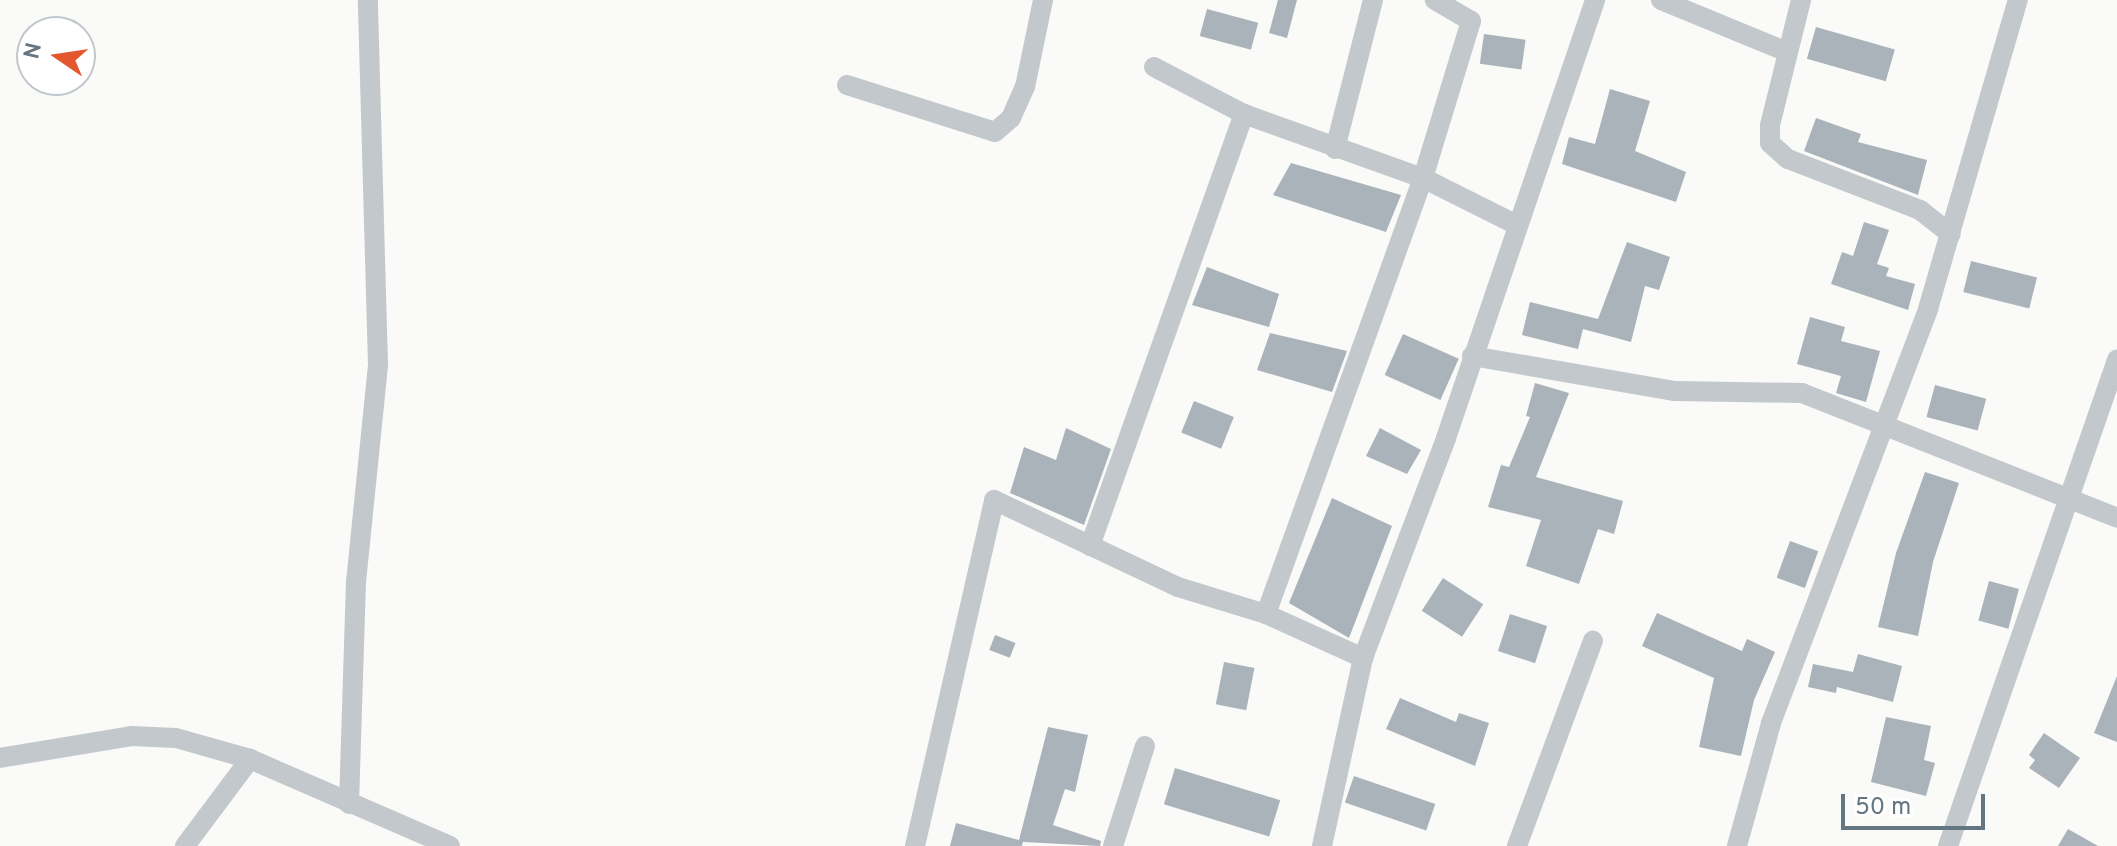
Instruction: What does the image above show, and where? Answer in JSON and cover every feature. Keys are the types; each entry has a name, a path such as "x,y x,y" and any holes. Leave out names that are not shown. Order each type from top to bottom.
{"street":[{"path":"349,804 356,582 378,365 368,0"},
{"path":"847,85 995,132 1011,118 1025,87 1043,0"},
{"path":"1335,149 1373,0"},
{"path":"1266,614 1423,178 1471,21 1435,0"},
{"path":"1322,846 1363,658 1595,0"},
{"path":"1661,0 1787,52"},
{"path":"1801,0 1787,52 1770,143 1788,159 1920,210 1951,234"},
{"path":"1737,846 1771,723 1885,423 1951,234 2018,0"},
{"path":"1154,67 1244,114 1423,178 1517,225"},
{"path":"1090,546 1244,114"},
{"path":"1472,356 1675,391 1802,393 1885,423 2117,518"},
{"path":"1948,846 2065,498 2117,360"},
{"path":"915,846 994,500 1178,587 1266,614 1363,658"},
{"path":"1517,846 1593,641"},
{"path":"0,758 131,736 176,738 250,759 450,846"},
{"path":"1113,846 1145,746"},
{"path":"185,846 250,759"}],"building":[{"path":"1278,0 1297,0 1287,38 1269,33"},
{"path":"1207,9 1258,23 1251,50 1200,36"},
{"path":"1816,27 1895,50 1886,81 1807,59"},
{"path":"1484,34 1526,40 1521,70 1480,64"},
{"path":"1610,89 1650,101 1635,151 1686,172 1676,202 1562,164 1569,137 1595,144"},
{"path":"1816,118 1861,134 1858,142 1927,160 1918,195 1804,151"},
{"path":"1291,163 1401,195 1386,232 1273,195"},
{"path":"1864,222 1889,230 1877,264 1889,268 1886,276 1915,284 1908,310 1831,284 1842,252 1853,256"},
{"path":"1627,242 1670,257 1659,290 1645,286 1631,342 1583,329 1578,349 1522,335 1530,302 1598,319"},
{"path":"1971,261 2037,277 2029,309 1963,292"},
{"path":"1207,267 1279,294 1269,327 1192,305"},
{"path":"1810,317 1845,327 1841,341 1880,351 1866,402 1836,393 1841,376 1797,364"},
{"path":"1270,333 1347,351 1332,392 1257,370"},
{"path":"1403,334 1459,359 1440,400 1385,375"},
{"path":"1535,383 1569,393 1536,477 1623,501 1614,534 1598,529 1579,584 1526,566 1541,520 1488,507 1501,465 1509,467 1530,417 1526,416"},
{"path":"1935,385 1986,399 1978,431 1926,417"},
{"path":"1194,401 1234,417 1221,449 1181,433"},
{"path":"1066,428 1111,449 1084,525 1010,493 1024,447 1056,460"},
{"path":"1380,428 1421,450 1407,474 1366,456"},
{"path":"1925,472 1959,483 1933,562 1918,636 1878,627 1896,553"},
{"path":"1332,498 1392,526 1349,638 1289,603"},
{"path":"1790,541 1818,551 1805,588 1777,578"},
{"path":"1443,578 1483,604 1462,637 1422,611"},
{"path":"1989,581 2019,589 2008,629 1978,621"},
{"path":"1657,613 1742,651 1747,639 1775,652 1754,700 1741,756 1699,747 1714,678 1642,646"},
{"path":"1510,614 1547,626 1535,663 1498,651"},
{"path":"995,635 1016,643 1010,658 989,650"},
{"path":"1858,654 1902,666 1893,702 1837,687 1836,693 1808,687 1813,664 1853,672"},
{"path":"1224,662 1254,668 1246,710 1216,704"},
{"path":"2117,676 2117,742 2094,733"},
{"path":"1400,698 1456,722 1459,713 1489,723 1475,766 1386,729"},
{"path":"1886,717 1931,726 1924,760 1935,763 1926,796 1871,782"},
{"path":"1048,727 1088,735 1075,792 1065,789 1053,825 1101,841 1100,846 1023,842 1022,846 950,846 956,823 1019,840"},
{"path":"2044,733 2080,758 2059,788 2029,768 2035,760 2029,755"},
{"path":"1175,768 1280,800 1269,837 1164,804"},
{"path":"1354,776 1435,804 1426,830 1345,802"},
{"path":"2068,829 2098,846 2058,846"}]}
